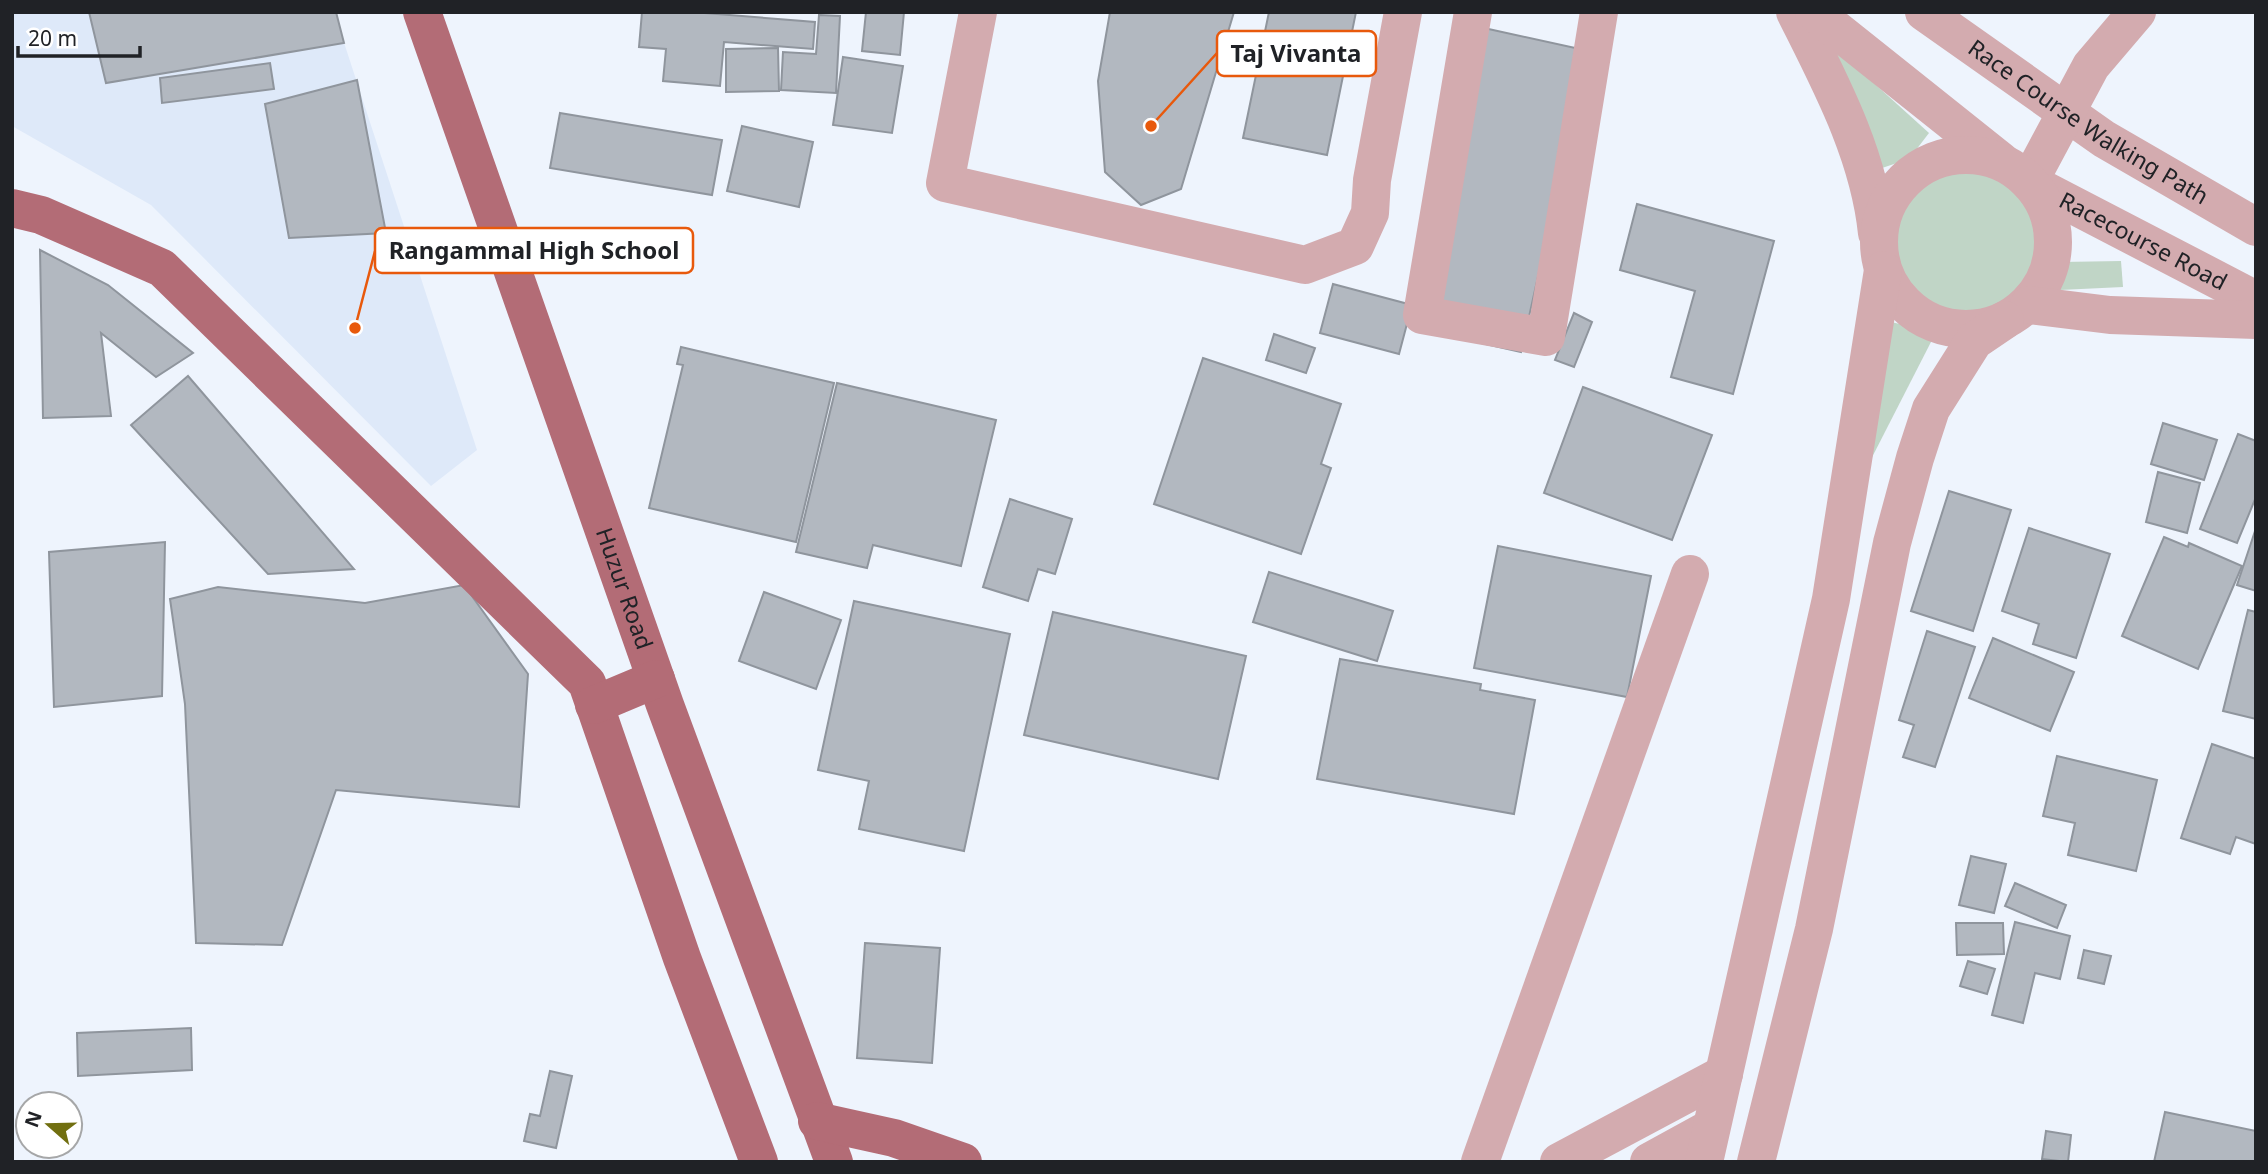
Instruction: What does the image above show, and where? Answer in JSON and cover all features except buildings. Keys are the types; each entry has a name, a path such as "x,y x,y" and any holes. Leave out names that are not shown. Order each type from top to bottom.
{"main road":[{"name":"Huzur Road","path":"422,12 656,679 834,1162"},
{"path":"12,208 41,215 162,268 587,683 682,958 759,1162"},
{"path":"594,705 656,679"},
{"path":"817,1121 894,1138 962,1162"}],"street":[{"path":"978,12 945,183 1305,265 1355,246 1370,213 1372,180 1403,12"},
{"path":"1473,12 1422,315 1546,337 1599,12"},
{"path":"1795,12 1835,92 1867,176 1874,205 1880,256 1895,293 1912,312 1934,324 1959,330 1982,328 2017,313 2256,320"},
{"name":"Racecourse Road","path":"1814,12 2016,172 2256,300"},
{"name":"Race Course Walking Path","path":"1924,12 2104,139 2256,227"},
{"path":"2016,172 2066,114 2091,66 2137,12"},
{"path":"1649,1162 1708,1145 1831,599 1880,256 1882,218 1892,195 1908,176 1929,162 1954,155 1978,155 2016,172 2045,205 2052,231 2051,259 2017,313 1974,341 1931,409 1892,543 1814,929 1756,1162"},
{"path":"1480,1162 1690,574"},
{"path":"1559,1162 1724,1074"}],"shaded area":[{"path":"12,12 334,12 477,450 431,486 151,205 12,126"}],"green space":[{"path":"1813,28 1929,133 1909,159 1882,168"},
{"path":"1965,168 1993,174 2017,190 2033,214 2039,242 2033,270 2017,294 1993,310 1965,316 1937,310 1913,294 1897,270 1891,242 1897,214 1913,190 1937,174"},
{"path":"2121,261 2123,287 2060,290 2061,262"},
{"path":"1891,322 1913,327 1932,340 1865,471"}],"place":[{"name":"Taj Vivanta","path":"1151,126"},
{"name":"Rangammal High School","path":"355,328"}]}
